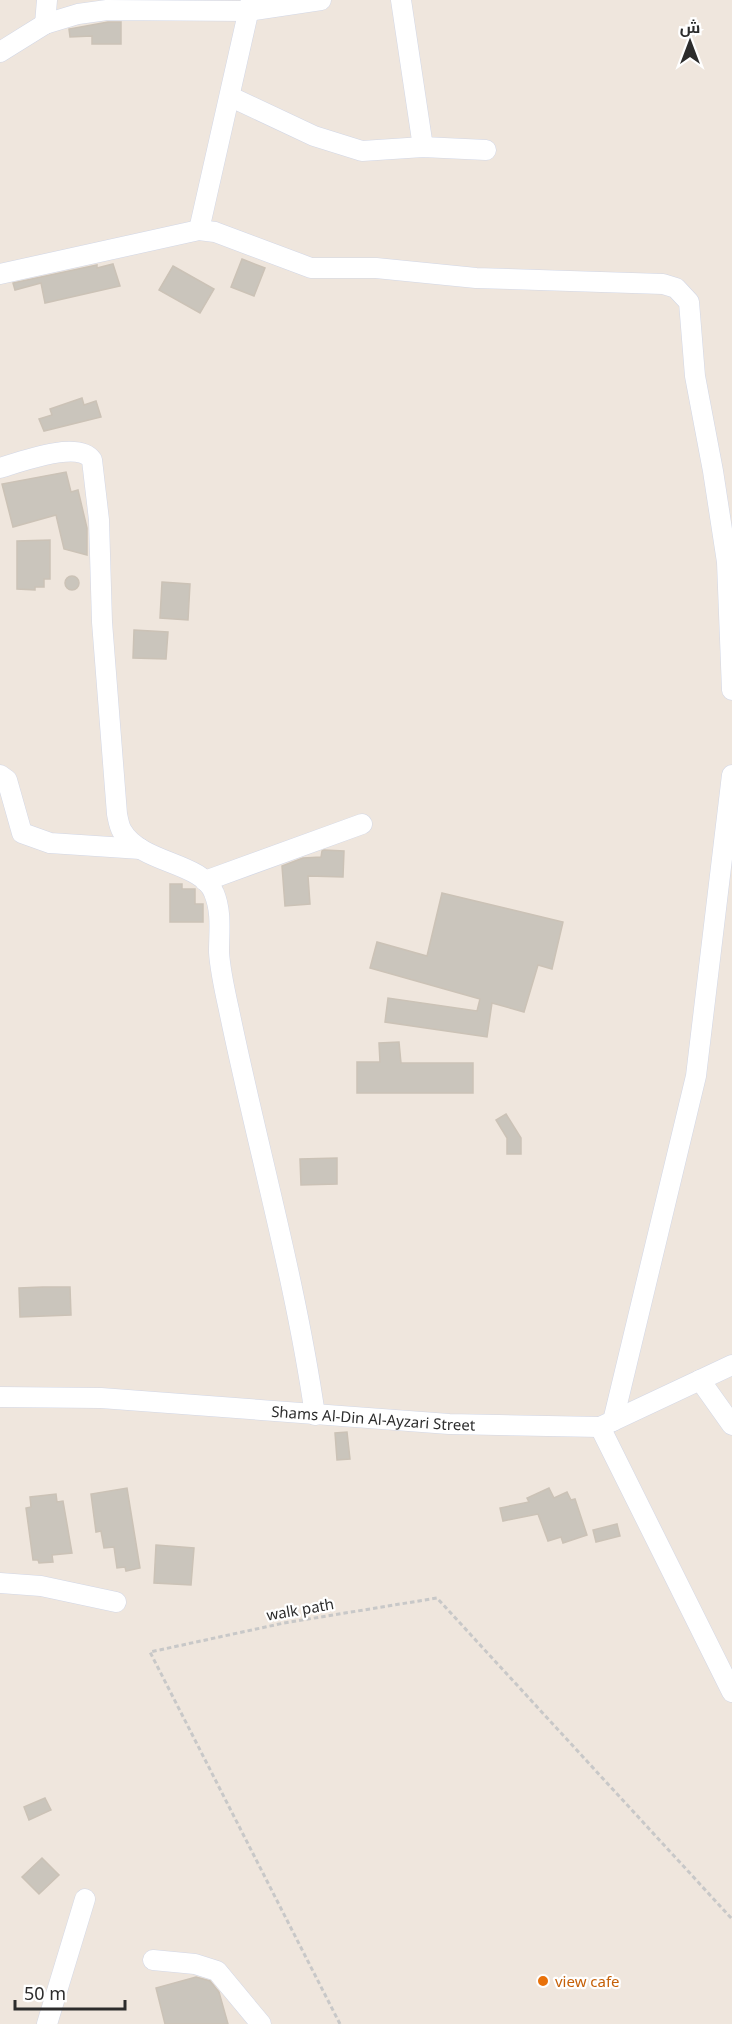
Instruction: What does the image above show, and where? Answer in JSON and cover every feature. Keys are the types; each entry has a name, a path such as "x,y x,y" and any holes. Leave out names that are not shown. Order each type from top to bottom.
{"street":[{"path":"45,24 46,0"},
{"path":"0,52 45,24 107,10 321,0"},
{"path":"401,0 423,147"},
{"path":"199,230 231,97 250,5"},
{"path":"231,97 314,136 350,148 380,152 423,147 486,150"},
{"path":"0,274 199,230 215,232 311,268 376,268 476,278 663,284 684,294 689,302 695,376 727,562 732,690"},
{"path":"0,468 73,451 86,453 92,460 99,520 102,622 117,814 122,831 141,849 205,880 214,891 218,905 219,953 229,1010 294,1286 315,1415"},
{"path":"0,775 7,780 22,832 50,843 141,849"},
{"path":"732,775 696,1076 606,1424 732,1692"},
{"path":"205,880 362,824"},
{"name":"Shams Al-Din Al-Ayzari Street","path":"0,1396 101,1398 450,1424 606,1424 732,1365"},
{"path":"700,1380 732,1425"},
{"path":"0,1582 41,1586 116,1602"},
{"path":"47,2024 85,1899"},
{"path":"153,1960 195,1964 217,1971 261,2024"}],"path":[{"name":"walk path","path":"340,2024 150,1652 284,1623 437,1598 732,1919"}],"building":[{"path":"121,22 121,44 92,44 92,36 70,37 69,29"},
{"path":"242,259 265,268 254,296 231,287"},
{"path":"113,264 120,286 45,303 41,283 15,290 13,283 97,265 97,268"},
{"path":"173,266 214,289 200,313 159,290"},
{"path":"82,398 84,405 96,401 101,417 44,431 39,419 52,415 50,409"},
{"path":"66,472 71,492 78,490 87,528 87,555 64,549 56,515 13,527 2,484"},
{"path":"50,540 50,579 44,579 44,587 35,587 35,590 17,589 17,541"},
{"path":"72,576 77,578 79,583 77,588 72,590 67,588 65,583 67,578"},
{"path":"162,582 190,584 188,620 160,618"},
{"path":"134,630 168,632 166,659 133,658"},
{"path":"324,850 344,851 343,877 308,876 310,904 285,906 282,866 303,858 321,857"},
{"path":"170,884 182,884 182,889 195,889 195,904 203,904 203,922 170,922"},
{"path":"442,893 563,922 552,969 538,965 524,1012 492,1003 487,1037 385,1022 388,998 477,1011 480,999 370,968 377,942 427,956"},
{"path":"399,1042 401,1063 473,1063 473,1093 357,1093 357,1062 380,1062 379,1043"},
{"path":"506,1114 521,1138 521,1154 507,1154 507,1138 496,1120"},
{"path":"337,1158 337,1184 301,1185 300,1159"},
{"path":"70,1287 71,1315 20,1317 19,1288"},
{"path":"347,1432 350,1459 337,1460 335,1433"},
{"path":"127,1488 140,1568 126,1571 125,1567 117,1568 114,1547 104,1548 101,1531 96,1532 91,1494"},
{"path":"549,1488 554,1498 567,1492 571,1500 575,1499 587,1535 563,1543 561,1537 548,1541 538,1514 503,1521 500,1508 529,1502 527,1498"},
{"path":"56,1494 57,1502 63,1501 72,1553 52,1555 53,1562 39,1563 38,1560 33,1560 26,1508 31,1507 30,1497"},
{"path":"617,1524 620,1536 596,1542 593,1530"},
{"path":"156,1545 194,1548 191,1585 154,1583"},
{"path":"45,1798 51,1810 29,1820 24,1807"},
{"path":"42,1858 59,1875 39,1894 22,1877"},
{"path":"196,1977 210,1981 219,1992 228,2024 165,2024 156,1988"}],"place":[{"name":"view cafe","path":"543,1981"}]}
